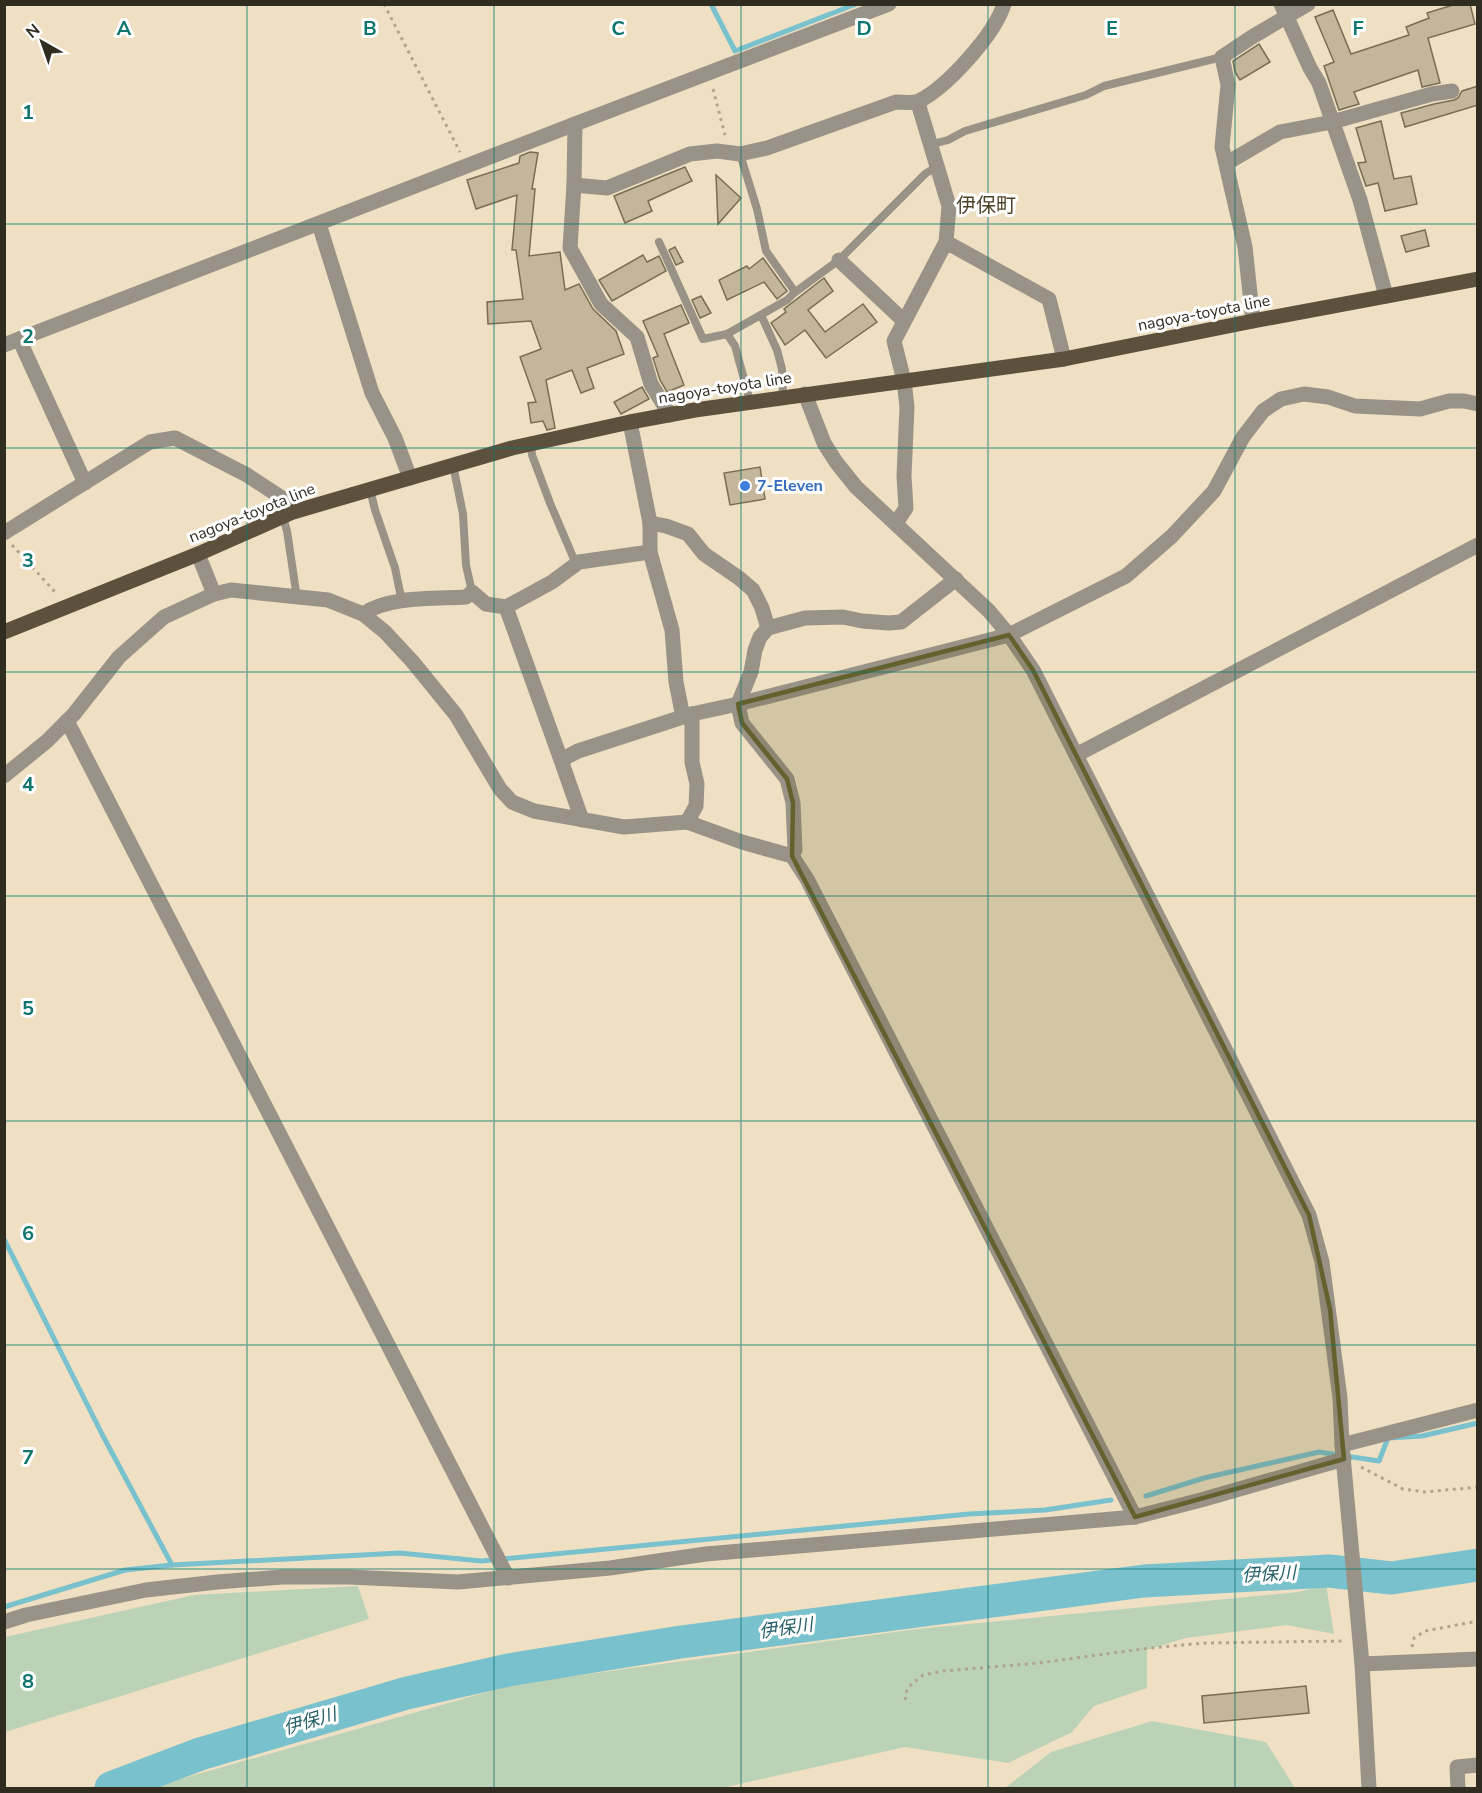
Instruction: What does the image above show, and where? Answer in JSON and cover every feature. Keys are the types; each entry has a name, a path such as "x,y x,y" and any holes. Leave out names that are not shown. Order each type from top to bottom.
{"main road":[{"name":"nagoya-toyota line","path":"4,632 288,515 370,489 531,444 630,422 750,401 1064,360 1253,321 1478,279"}],"street":[{"path":"4,345 889,4"},
{"path":"574,185 607,188 690,154 717,151 733,153 814,132 897,102 918,103 958,72 1000,16 1004,4"},
{"path":"1253,321 1245,248 1222,147 1228,85 1222,57 1283,10 1308,4"},
{"path":"1283,10 1319,83 1360,200 1386,296"},
{"path":"1227,163 1280,132 1332,122 1432,94 1452,91"},
{"path":"896,523 906,508 904,476 907,407 904,381 894,341 946,242 949,206 918,103"},
{"path":"575,124 570,248 601,304 637,337 651,384 670,415"},
{"path":"319,224 372,393 395,438 410,478"},
{"path":"946,242 1049,299 1064,360"},
{"path":"839,260 904,321"},
{"path":"19,339 85,483"},
{"path":"805,394 824,443 856,487 989,611 1034,670 1309,1215 1322,1262 1330,1309 1340,1398 1362,1664 1369,1788"},
{"path":"561,760 578,751 687,716 1009,635 1126,576 1172,536 1214,491 1243,437 1263,411 1281,399 1304,394 1328,397 1355,406 1420,409 1449,401 1478,404"},
{"path":"630,422 650,523 650,552 672,630 676,681 687,716 697,784 696,806 687,822"},
{"path":"4,533 150,442 175,438 247,475 288,502 288,515"},
{"path":"650,523 688,534 704,554 753,590 768,628"},
{"path":"1076,755 1478,545"},
{"path":"363,614 373,607 402,602 466,597 472,592 486,604 506,607 552,582 579,562 650,552"},
{"path":"198,554 214,594"},
{"path":"792,856 795,850 793,803 787,779 742,723 738,704 752,672 755,650 760,637 768,628 805,618 843,617 862,621 901,622 956,579"},
{"path":"4,776 47,741 67,721 119,657 164,617 214,594 231,590 328,600 363,614 385,632 412,661 456,715 500,789 512,802 534,811 624,827 687,822 742,842 792,856 813,890 1135,1517"},
{"path":"506,607 582,820"},
{"path":"67,721 506,1574"},
{"path":"4,1622 26,1615 146,1590 217,1582 282,1577 349,1576 458,1582 506,1574 610,1569 706,1554 1135,1517 1344,1461 1478,1410"},
{"path":"1362,1664 1478,1659"},
{"path":"1458,1788 1457,1767 1478,1765"}],"lane":[{"path":"929,145 948,140 964,131 1086,95 1104,86 1222,57"},
{"path":"733,153 757,209 766,251 795,292"},
{"path":"659,242 703,339 727,334 787,300 839,260 925,174 936,167"},
{"path":"761,315 777,350 782,369 783,397"},
{"path":"727,334 735,346 750,401"},
{"path":"531,444 532,455 550,504 576,564"},
{"path":"453,465 463,514 466,565 472,592"},
{"path":"370,489 395,568 402,602"},
{"path":"288,515 287,531 297,598"}],"path":[{"path":"384,4 465,166"},
{"path":"708,73 733,153"},
{"path":"4,537 68,606"},
{"path":"1344,1461 1366,1468 1403,1489 1425,1492 1478,1487"},
{"path":"1412,1661 1412,1645 1419,1633 1478,1621"},
{"path":"905,1700 907,1689 922,1675 943,1671 1040,1663 1131,1650 1203,1643 1359,1634"}],"highlighted area":[{"path":"1009,635 1033,670 1309,1215 1330,1309 1344,1459 1135,1517 792,856 793,803 787,779 742,723 738,704"}],"green space":[{"path":"1326,1584 1334,1634 1287,1625 1186,1638 1147,1650 1147,1688 1094,1706 1072,1732 1008,1763 905,1747 722,1788 149,1788 515,1684 917,1629 1299,1592"},
{"path":"358,1586 369,1619 5,1732 5,1637 194,1595"},
{"path":"1152,1721 1266,1742 1295,1788 1005,1788 1051,1752"}],"building":[{"path":"1456,4 1470,4 1475,24 1428,38 1440,83 1422,87 1418,70 1354,92 1359,104 1339,110 1324,66 1334,62 1315,17 1333,10 1351,54 1409,35 1406,27 1429,18 1427,13"},
{"path":"1259,44 1270,62 1240,80 1235,72 1233,61"},
{"path":"1478,86 1478,105 1405,127 1401,113 1454,100 1462,91"},
{"path":"1381,121 1394,179 1411,176 1417,204 1385,211 1378,183 1366,186 1358,163 1366,162 1356,128"},
{"path":"530,152 538,153 532,189 535,189 529,256 560,252 565,290 579,284 593,309 616,331 624,354 587,368 594,388 581,393 572,370 546,380 555,428 547,430 543,421 531,423 528,403 536,402 520,357 541,349 531,321 488,324 487,302 523,299 516,250 512,250 517,195 476,209 467,180 519,163 520,156"},
{"path":"685,167 692,181 648,201 652,211 625,223 614,196"},
{"path":"716,175 741,198 718,224"},
{"path":"1425,230 1429,246 1406,252 1401,236"},
{"path":"675,247 683,262 676,265 669,250"},
{"path":"643,255 647,262 659,256 666,271 612,301 599,280"},
{"path":"763,258 787,291 777,299 764,282 727,300 719,280 747,266 749,269"},
{"path":"824,278 833,291 808,310 825,332 863,304 877,322 826,358 805,330 785,345 771,323 786,312 784,309"},
{"path":"701,296 711,313 700,318 692,300"},
{"path":"681,305 689,323 664,334 684,385 667,392 660,380 653,358 658,356 643,321"},
{"path":"642,387 649,399 621,414 614,402"},
{"name":"7-Eleven","path":"760,467 765,499 730,505 724,473"},
{"path":"1306,1686 1309,1713 1204,1723 1202,1696"}],"waterway":[{"path":"711,4 735,51 856,4"},
{"path":"4,1239 103,1436 172,1565 400,1553 481,1561 969,1514 1045,1510 1111,1500"},
{"path":"1146,1496 1204,1478 1319,1452 1379,1461 1388,1438 1422,1436 1478,1423"},
{"path":"4,1607 125,1570 172,1565"},
{"name":"伊保川","path":"111,1788 200,1754 407,1693 508,1670 681,1642 1144,1581 1329,1571 1391,1578 1478,1565"}],"place":[{"name":"7-Eleven","path":"745,486"}],"district":[{"name":"伊保町","path":"986,205"}]}
